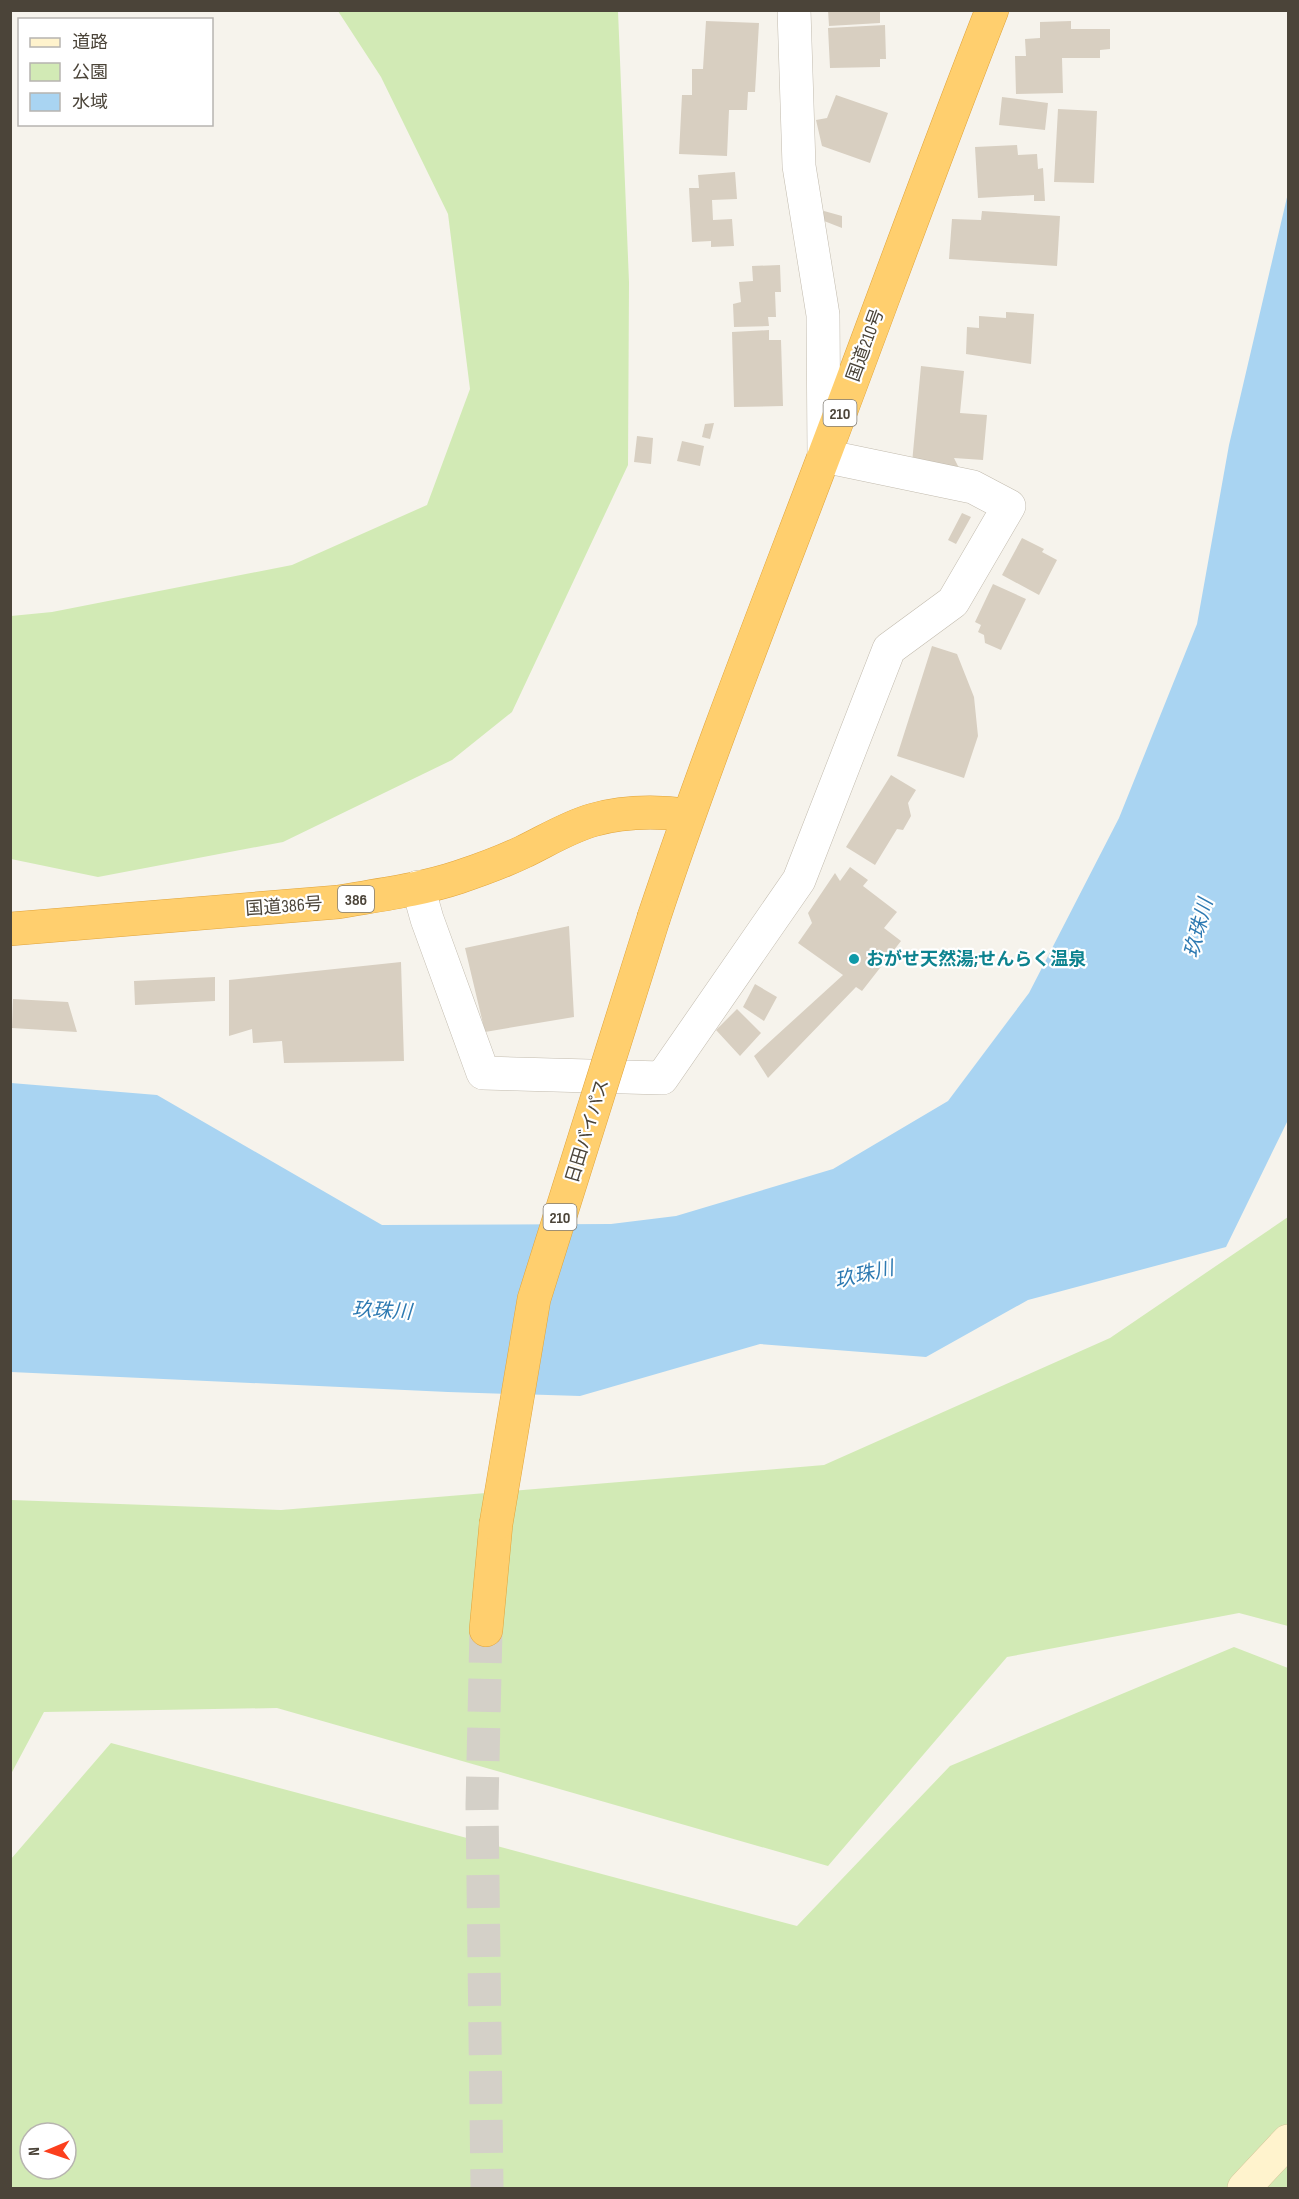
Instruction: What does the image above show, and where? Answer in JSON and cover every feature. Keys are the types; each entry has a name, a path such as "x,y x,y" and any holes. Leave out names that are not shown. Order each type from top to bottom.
{"highway":[{"name":"国道210号","path":"688,815 934,157 992,10"},
{"name":"国道386号","path":"10,929 338,902 458,877 521,853 572,827 593,820 615,815 659,811 688,815"},
{"name":"日田バイパス","path":"486,1630 496,1524 534,1299 688,815"}],"main road":[{"path":"1244,2188 1288,2141"}],"street":[{"path":"418,887 427,919 483,1073 662,1078 800,880 889,649 953,602 1009,506 973,487 824,456 823,315 799,166 794,10"}],"green space":[{"path":"338,11 618,11 629,282 628,465 512,712 452,760 283,842 98,877 11,859 11,616 52,612 292,565 427,505 470,389 448,214 381,77"},
{"path":"1288,1217 1288,1626 1239,1613 1007,1657 828,1866 277,1708 44,1712 11,1774 11,1500 281,1510 824,1465 1110,1338"},
{"path":"1234,1647 1288,1668 1288,2188 11,2188 11,1859 111,1743 797,1926 950,1766"}],"water":[{"name":"玖珠川","path":"1288,193 1288,1120 1226,1247 1028,1300 926,1357 760,1344 580,1396 11,1372 11,1083 157,1095 382,1225 611,1224 676,1216 833,1169 948,1101 1029,993 1119,818 1197,624 1229,445"}],"building":[{"path":"828,10 880,10 880,23 829,26"},
{"path":"706,21 759,23 755,92 748,92 747,110 729,110 727,156 679,154 682,95 692,95 692,69 703,69"},
{"path":"1071,21 1071,29 1110,29 1110,49 1100,50 1100,58 1062,58 1063,93 1016,94 1015,56 1026,56 1025,39 1040,38 1040,22"},
{"path":"885,25 886,59 880,59 880,67 830,68 828,28"},
{"path":"836,95 888,113 870,163 822,146 816,120 827,118"},
{"path":"1002,97 1048,103 1045,130 999,125"},
{"path":"1058,109 1097,111 1094,183 1054,182"},
{"path":"1017,145 1018,155 1037,154 1038,169 1043,168 1045,201 1034,201 1034,195 978,198 975,147"},
{"path":"735,172 737,199 712,200 713,220 732,219 734,246 711,247 711,241 692,242 689,188 699,188 698,175"},
{"path":"824,211 842,216 842,228 819,219"},
{"path":"982,211 1060,216 1057,266 949,259 952,219 981,220"},
{"path":"780,265 781,292 775,292 776,317 768,317 769,326 734,327 733,304 741,302 739,282 753,281 752,266"},
{"path":"1006,312 1034,314 1031,364 966,354 967,327 979,328 979,316 1006,318"},
{"path":"769,330 769,340 781,340 783,406 734,407 732,332"},
{"path":"921,366 964,371 960,413 987,415 983,460 954,458 959,468 912,463"},
{"path":"714,423 710,439 702,437 705,424"},
{"path":"637,436 653,438 651,464 634,462"},
{"path":"682,441 704,446 700,466 677,461"},
{"path":"962,513 971,517 956,544 948,540"},
{"path":"1022,538 1044,549 1042,552 1057,560 1039,595 1002,575"},
{"path":"993,584 1026,599 1001,650 985,643 984,635 978,632 981,625 975,622"},
{"path":"932,646 957,654 974,697 978,736 964,778 897,756"},
{"path":"891,775 916,790 908,803 911,816 903,830 897,829 875,865 846,847"},
{"name":"おがせ天然湯;せんらく温泉","path":"850,867 868,880 863,886 897,912 884,928 901,941 862,991 856,987 768,1078 754,1056 843,975 798,943 812,923 808,913 835,873 840,881"},
{"path":"569,926 574,1017 485,1032 465,948"},
{"path":"401,962 404,1061 284,1063 282,1041 253,1043 252,1029 229,1036 229,980"},
{"path":"215,977 215,1001 135,1005 134,981"},
{"path":"755,984 777,997 764,1021 743,1007"},
{"path":"13,999 68,1002 77,1032 12,1028"},
{"path":"737,1009 761,1033 740,1056 716,1030"}],"tunnel":[{"path":"486,1630 482,1805 487,2188"}],"place":[{"name":"おがせ天然湯;せんらく温泉","path":"854,959"}]}
